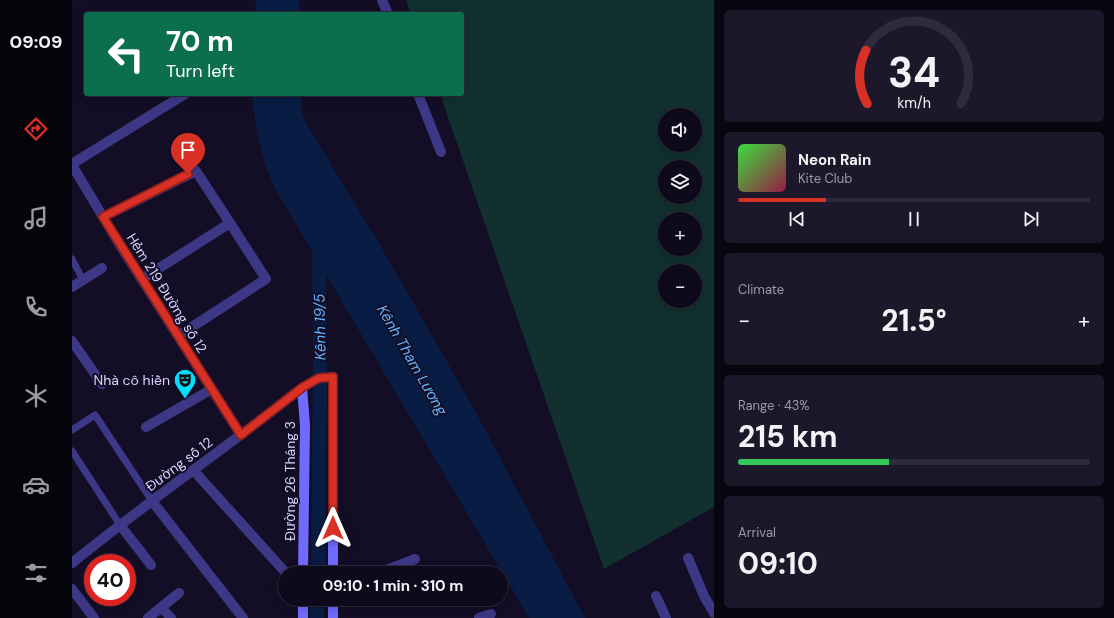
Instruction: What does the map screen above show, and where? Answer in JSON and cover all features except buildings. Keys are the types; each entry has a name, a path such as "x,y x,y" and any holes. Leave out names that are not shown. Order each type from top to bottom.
{"street":[{"path":"382,0 387,12"},
{"path":"72,165 182,96"},
{"path":"419,96 441,152"},
{"name":"Hẻm 219 Đường số 12","path":"72,165 103,217 241,435"},
{"path":"103,217 196,171 266,279 178,336"},
{"path":"142,279 230,223"},
{"path":"72,287 102,268"},
{"path":"72,341 102,384"},
{"name":"Đường số 12","path":"72,563 120,525 303,388 319,378 333,377 333,566"},
{"name":"Đường 26 Tháng 3","path":"303,388 305,425 303,566"},
{"path":"146,427 212,389"},
{"path":"194,471 280,566"},
{"path":"152,501 243,618"},
{"path":"120,525 151,565"},
{"path":"688,558 704,596 714,613"},
{"path":"397,566 415,559"},
{"path":"72,589 94,618"},
{"path":"148,618 178,593"},
{"path":"656,596 666,618"},
{"path":"303,606 303,618"},
{"path":"333,606 333,618"},
{"path":"161,607 171,618"},
{"path":"479,618 491,614"}],"lane":[{"path":"72,259 83,280"},
{"path":"72,430 95,415 152,501"},
{"path":"72,451 120,525"}],"green space":[{"path":"406,0 714,0 714,507 604,569 441,96 464,96 464,12 410,12"}],"water":[{"path":"256,0 299,0 299,12 255,12"},
{"name":"Kênh Tham Lương","path":"252,96 301,96 302,116 384,252 473,407 585,618 529,618 508,582 508,566 498,566 276,190 266,167 260,143"}],"waterway":[{"name":"Kênh 19/5","path":"318,566 320,361 319,245"},
{"name":"Kênh 19/5","path":"317,606 317,618"}],"place":[{"name":"Nhà cô hiền","path":"185,400"}],"route":[{"path":"188,174 103,217 241,435 303,387 319,378 333,377 333,528"}]}
